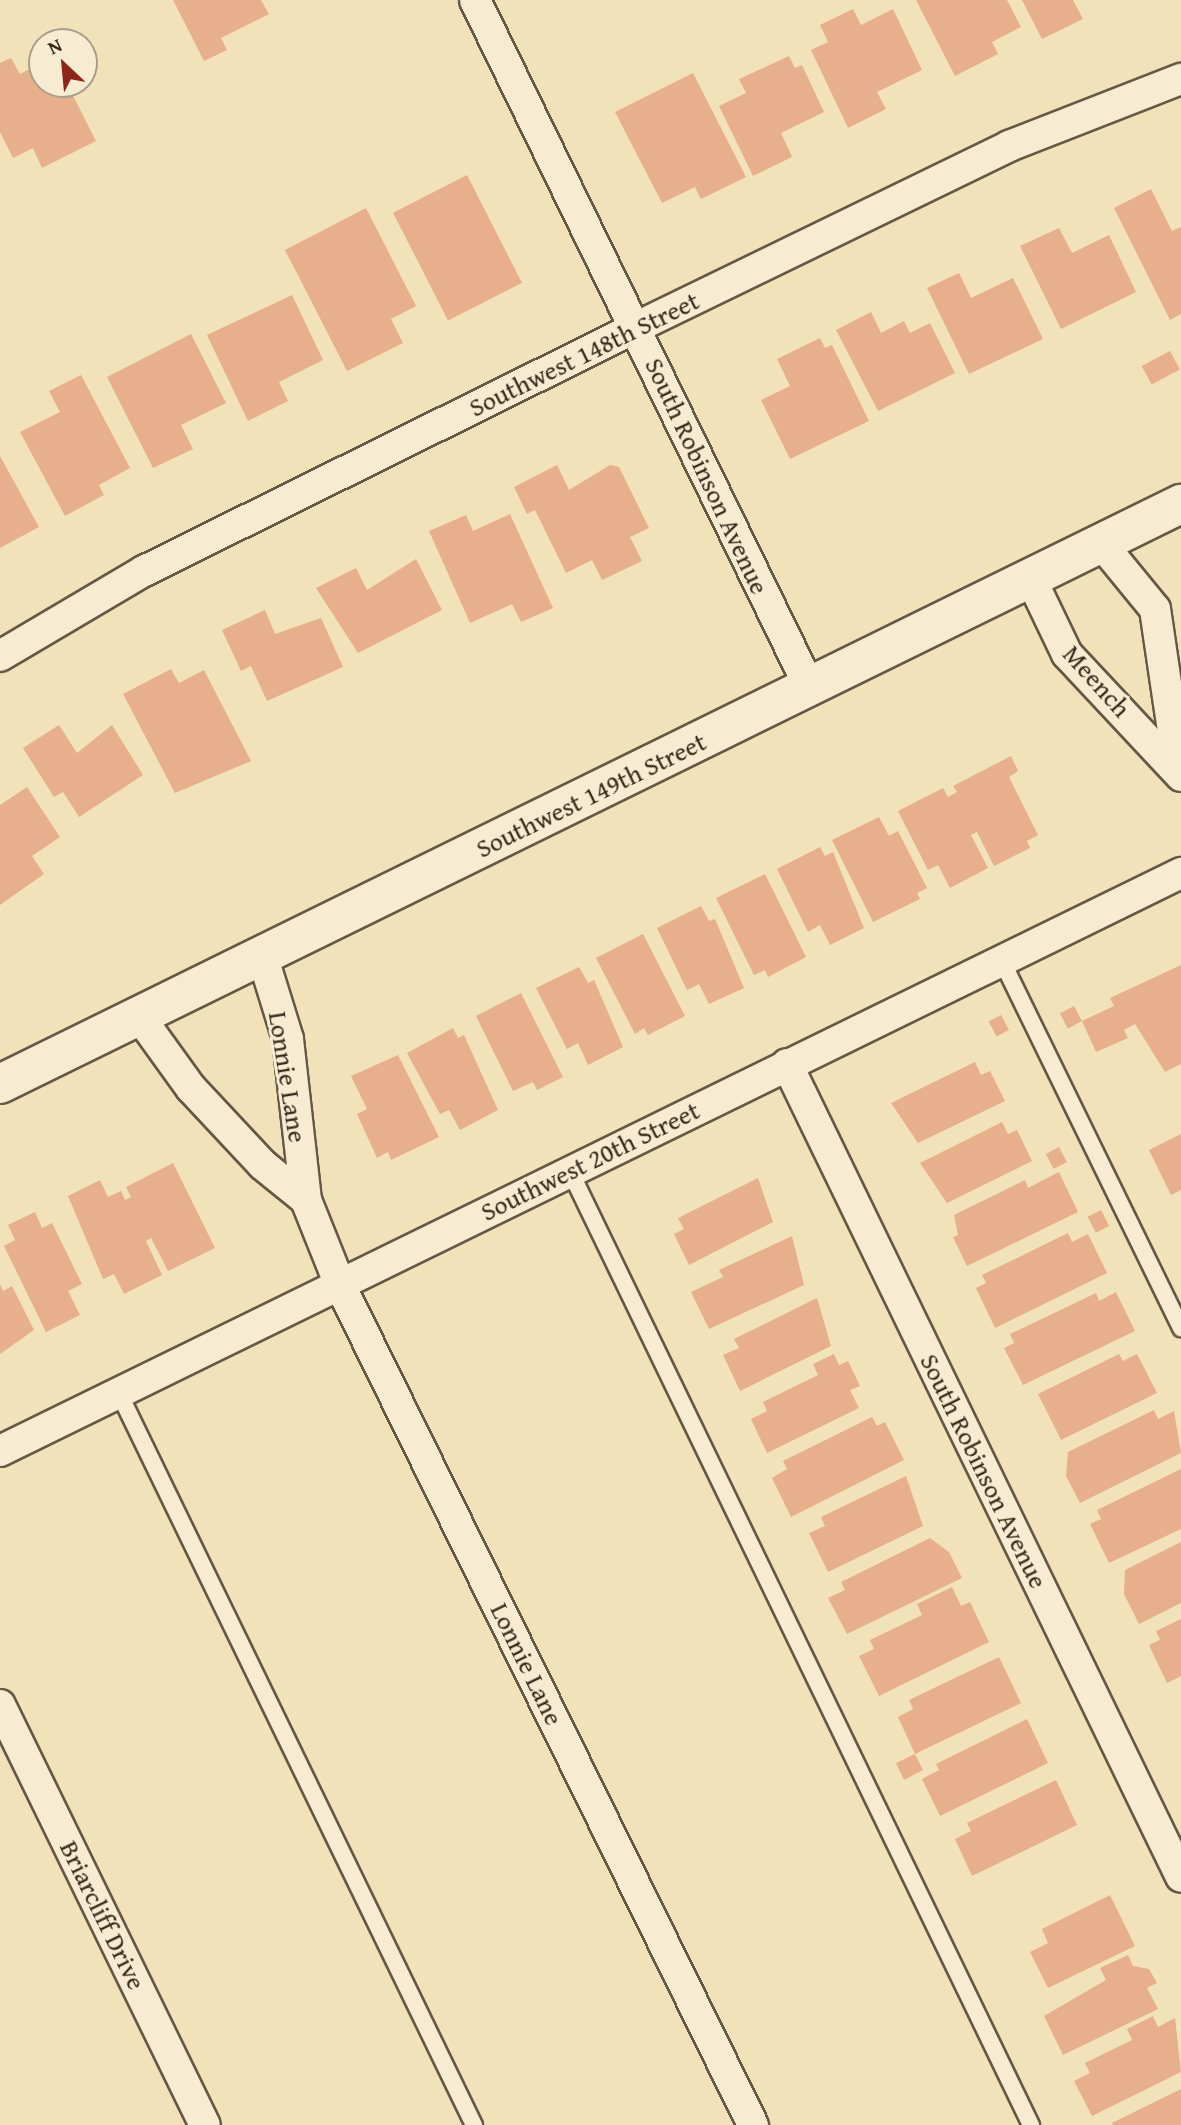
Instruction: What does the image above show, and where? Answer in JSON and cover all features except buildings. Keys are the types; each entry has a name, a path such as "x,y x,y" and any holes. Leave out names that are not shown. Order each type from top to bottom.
{"street":[{"name":"South Robinson Avenue","path":"475,0 637,327 810,688"},
{"name":"Southwest 148th Street","path":"0,656 144,571 637,327 1020,141 1181,79"},
{"name":"Southwest 149th Street","path":"0,1084 1181,504"},
{"name":"Meench","path":"1101,543 1155,609 1180,774"},
{"name":"Meench","path":"1031,579 1067,654 1180,774"},
{"name":"Southwest 20th Street","path":"0,1451 1181,873"},
{"name":"Lonnie Lane","path":"262,955 288,1039 306,1200 340,1284 753,2125"},
{"name":"Lonnie Lane","path":"139,1016 191,1088 306,1200"},
{"name":"South Robinson Avenue","path":"787,1065 1181,1877"},
{"name":"Briarcliff Drive","path":"0,1705 205,2125"}],"lane":[{"path":"1001,959 1181,1328"},
{"path":"570,1171 1031,2125"},
{"path":"119,1393 474,2125"}]}
